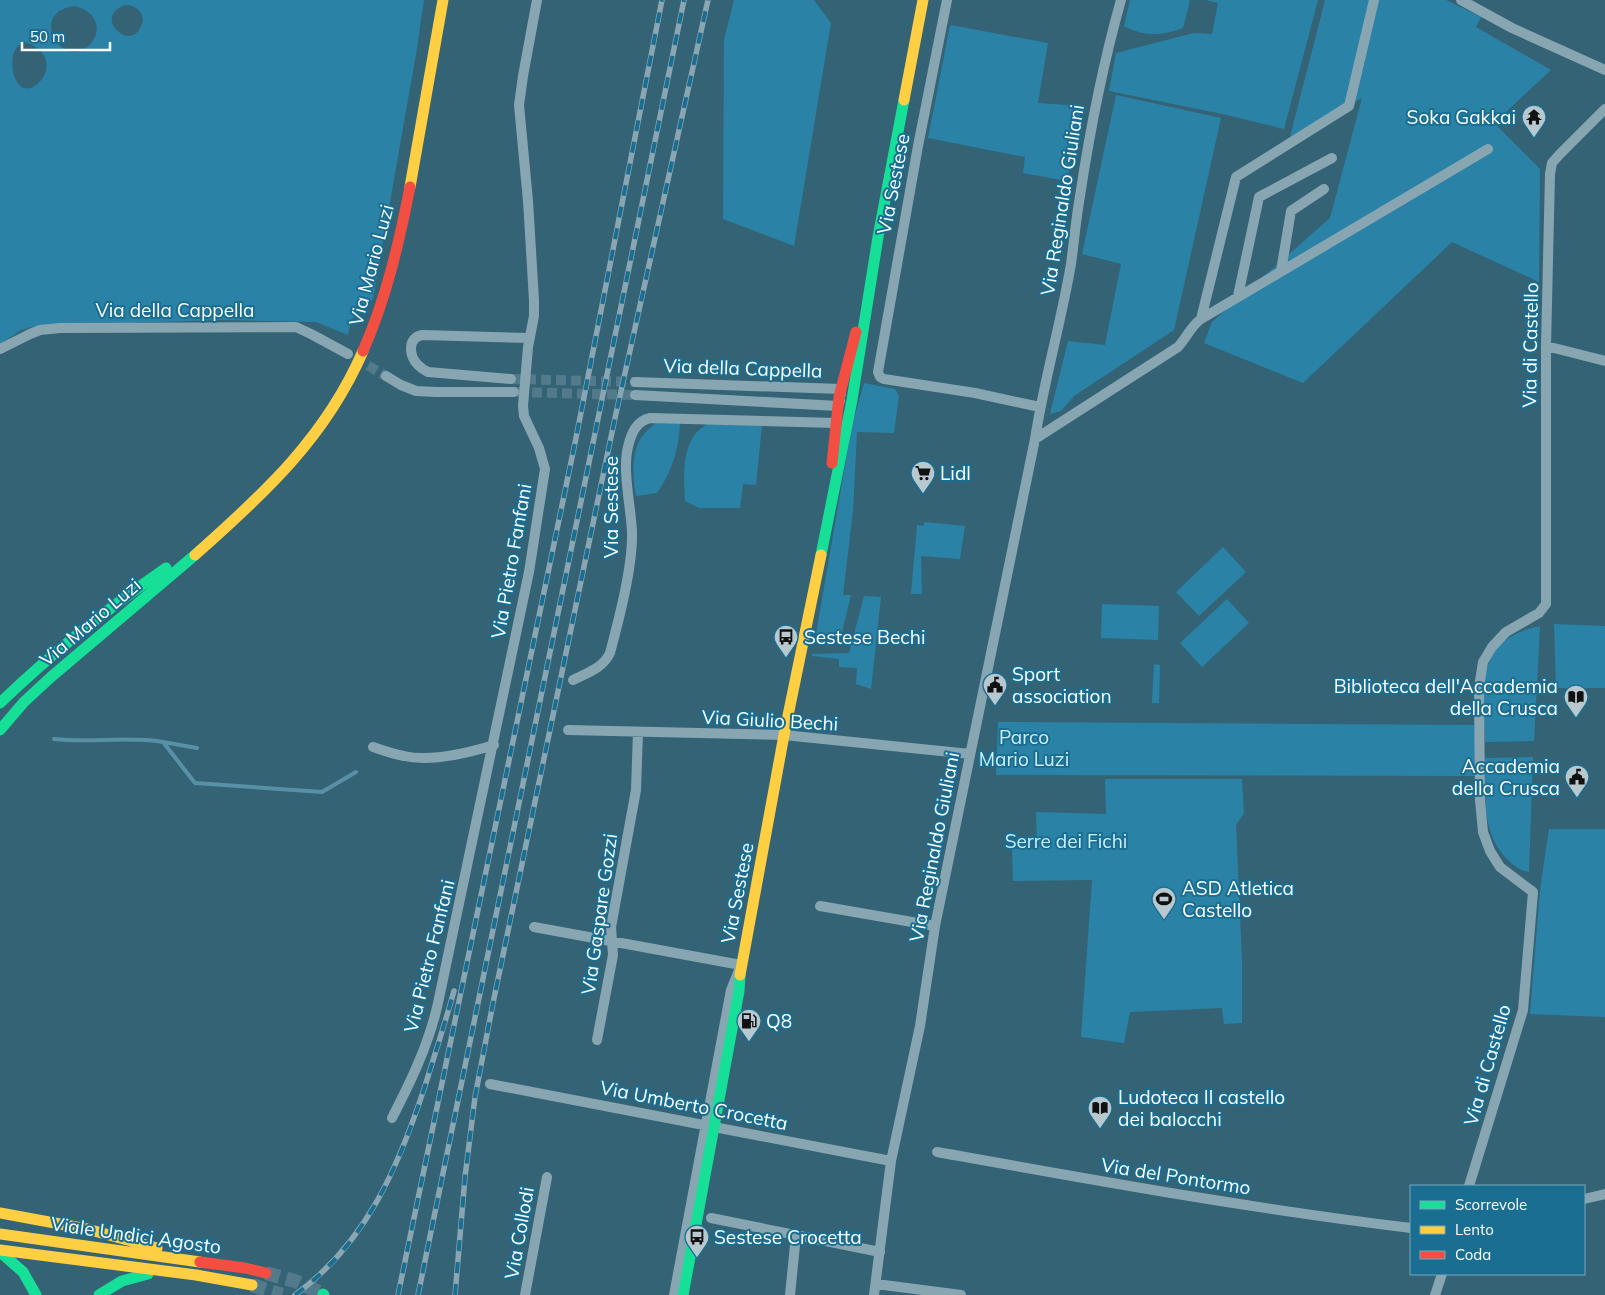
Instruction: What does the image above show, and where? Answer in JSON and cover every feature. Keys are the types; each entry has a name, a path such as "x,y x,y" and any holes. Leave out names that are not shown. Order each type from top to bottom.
{"main road":[{"name":"Via Mario Luzi","path":"0,730 23,703 49,679 169,579 265,491 301,452 344,391 368,340 382,303 394,260 444,0"},
{"name":"Via Sestese","path":"683,1295 709,1126 739,992 741,965 784,735 842,453 862,346 878,237 923,0"},
{"name":"Via Sestese","path":"820,562 836,423 844,373 873,277"},
{"name":"Via Mario Luzi","path":"0,703 44,662 122,600 206,544"},
{"path":"0,1213 106,1233 196,1260"},
{"name":"Viale Undici Agosto","path":"0,1234 196,1260 266,1273"},
{"name":"Viale Undici Agosto","path":"0,1251 196,1275 252,1286"},
{"name":"Viale Undici Agosto","path":"0,1251 23,1272 36,1295"},
{"path":"99,1295 120,1281 133,1276 167,1272"}],"street":[{"name":"Via Pietro Fanfani","path":"392,1118 414,1074 433,1023 494,745 529,572 544,469 539,448 524,416 523,406 534,316 534,300 528,201 519,105 537,0"},
{"name":"Via Sestese","path":"947,0 877,368 878,375 884,379 975,392 1040,407"},
{"name":"Via Reginaldo Giuliani","path":"874,1295 891,1161 920,1026 935,926 1040,407 1068,281 1079,198 1097,98 1109,42 1122,0"},
{"path":"1201,318 1236,177 1348,106 1374,0"},
{"path":"1461,0 1512,28 1605,70"},
{"name":"Via di Castello","path":"1470,1185 1523,1010 1533,892 1500,867 1490,851 1483,832 1480,800 1479,687 1483,662 1492,647 1506,632 1539,612 1546,604 1546,346 1550,174 1552,163 1605,109"},
{"path":"1035,439 1178,347 1186,338 1193,325 1201,318 1488,149"},
{"path":"1238,296 1259,198 1332,158"},
{"path":"1281,271 1291,211 1324,189"},
{"name":"Via della Cappella","path":"0,349 35,332 60,328 296,327 348,354"},
{"path":"511,379 428,372 413,359 412,342 419,336 530,338"},
{"name":"Via della Cappella","path":"842,453 840,397 862,346"},
{"path":"1546,346 1605,361"},
{"path":"386,376 401,385 416,390 436,392 514,392"},
{"name":"Via della Cappella","path":"635,382 840,397"},
{"name":"Via della Cappella","path":"634,395 840,397"},
{"name":"Via Sestese","path":"573,680 606,661 610,653 628,574 632,533 626,461 635,428 639,423 650,418 836,423"},
{"name":"Via Giulio Bechi","path":"568,730 784,735 970,754"},
{"name":"Via Gaspare Gozzi","path":"597,1040 613,955 611,927 636,790 638,732"},
{"path":"373,747 405,757 437,757 472,752 494,745"},
{"path":"820,906 935,926"},
{"path":"534,927 741,965"},
{"name":"Via Umberto Crocetta","path":"490,1084 891,1161"},
{"name":"Via Sestese","path":"674,1295 709,1126"},
{"name":"Via del Pontormo","path":"937,1152 1234,1204 1410,1228"},
{"name":"Via Collodi","path":"526,1295 547,1177"},
{"path":"1585,1199 1605,1194"},
{"path":"711,1218 880,1252"},
{"path":"790,1295 796,1235"},
{"path":"1435,1295 1442,1275"},
{"path":"876,1284 961,1295"}],"green space":[{"path":"0,0 424,0 373,299 351,320 348,335 316,322 221,320 35,326 21,330 0,344","holes":["130,5 140,11 143,18 143,22 136,34 129,36 116,30 112,23 112,16 116,10","74,6 91,14 94,19 97,30 95,36 92,42 82,51 71,52 62,47 55,39 51,29 52,19 60,11","24,42 36,47 44,56 47,67 45,73 42,79 33,87 25,88 19,84 14,76 13,56 17,47"]},
{"path":"734,0 814,0 831,23 794,246 723,219 724,40"},
{"path":"1130,0 1190,1 1183,28 1167,33 1146,34 1124,26"},
{"path":"1206,0 1318,0 1284,129 1227,115 1109,91 1116,53 1194,33 1212,34 1218,3"},
{"path":"1325,0 1446,0 1481,17 1476,27 1551,70 1494,123 1540,169 1539,282 1452,242 1303,383 1204,343 1212,322 1330,218 1362,98 1290,137"},
{"path":"950,25 1048,43 1038,103 1082,106 1067,181 1023,173 1025,157 928,138"},
{"path":"1116,95 1221,118 1174,330 1074,396 1061,411 1050,414 1068,341 1105,345 1121,264 1082,254"},
{"path":"864,383 895,389 899,396 894,433 857,432 853,511 843,595 851,595 842,632 839,635 816,634 852,425"},
{"path":"658,421 680,423 674,460 667,477 657,493 636,496 634,459 638,444 649,429"},
{"path":"709,423 762,425 756,485 743,484 740,508 699,508 685,501 684,470 689,446 695,434"},
{"path":"924,522 965,526 960,559 921,556 922,594 911,594 917,525 924,526"},
{"path":"1223,547 1246,572 1199,616 1176,592"},
{"path":"864,596 881,597 871,689 856,684 857,668 839,667 839,659 812,656 812,654 849,653"},
{"path":"1227,599 1249,623 1202,667 1180,643"},
{"path":"1102,604 1159,606 1158,640 1101,638"},
{"path":"1554,624 1605,626 1605,688 1556,688"},
{"path":"1540,626 1534,741 1485,742 1484,685 1487,669 1493,654 1503,642 1519,633"},
{"path":"1154,664 1160,665 1159,703 1152,703"},
{"name":"Parco Mario Luzi","path":"998,722 1479,725 1480,776 996,775"},
{"path":"1533,757 1529,872 1511,863 1493,839 1486,813 1485,758"},
{"name":"ASD Atletica Castello","path":"1105,779 1242,779 1244,813 1236,825 1242,961 1242,1023 1224,1024 1222,1008 1130,1012 1124,1043 1081,1037 1092,880 1013,881 1012,849 1037,849 1036,812 1106,814"},
{"path":"1549,829 1605,829 1605,1017 1530,1014 1540,890"}],"waterway":[{"path":"54,739 149,740 163,742 195,783 322,792 356,772"},
{"path":"163,742 197,748"}],"tunnel":[{"path":"355,358 386,376"},
{"path":"511,379 635,382"},
{"path":"517,392 635,395"},
{"path":"266,1273 295,1281 323,1294"},
{"path":"252,1285 282,1295"}],"railway":[{"path":"398,1295 576,438 662,0"},
{"path":"418,1295 684,0"},
{"path":"455,1295 465,1177 475,1097 493,1003 615,418 708,0"},
{"path":"295,1295 342,1252 361,1227 377,1201 391,1174 415,1116 454,991"}],"traffic: fast":[{"path":"821,555 852,400 878,237 904,100"},
{"path":"0,730 24,702 51,677 195,555"},
{"path":"0,703 80,632 166,568"},
{"path":"683,1295 739,991 740,975"},
{"path":"0,1252 23,1272 36,1295"},
{"path":"99,1295 122,1281 148,1274"}],"traffic: slow":[{"path":"410,187 443,0"},
{"path":"904,100 923,0"},
{"path":"195,555 269,486 312,437 331,411 363,351"},
{"path":"740,975 784,735 821,555"},
{"path":"0,1213 87,1229 157,1248"},
{"path":"0,1234 200,1262"},
{"path":"0,1250 196,1275 252,1285"}],"traffic: jam":[{"path":"363,351 391,270 410,187"},
{"path":"832,463 839,397 856,332"},
{"path":"200,1262 266,1273"}],"place":[{"name":"Soka Gakkai","path":"1534,138"},
{"name":"Lidl","path":"923,494"},
{"name":"Sestese Bechi","path":"786,658"},
{"name":"Sport association","path":"995,706"},
{"name":"Biblioteca dell'Accademia della Crusca","path":"1576,718"},
{"name":"Accademia della Crusca","path":"1577,798"},
{"name":"ASD Atletica Castello","path":"1164,920"},
{"name":"Q8","path":"749,1042"},
{"name":"Ludoteca Il castello dei balocchi","path":"1100,1129"},
{"name":"Sestese Crocetta","path":"697,1258"}],"park label":[{"name":"Serre dei Fichi","path":"1066,841"}]}
